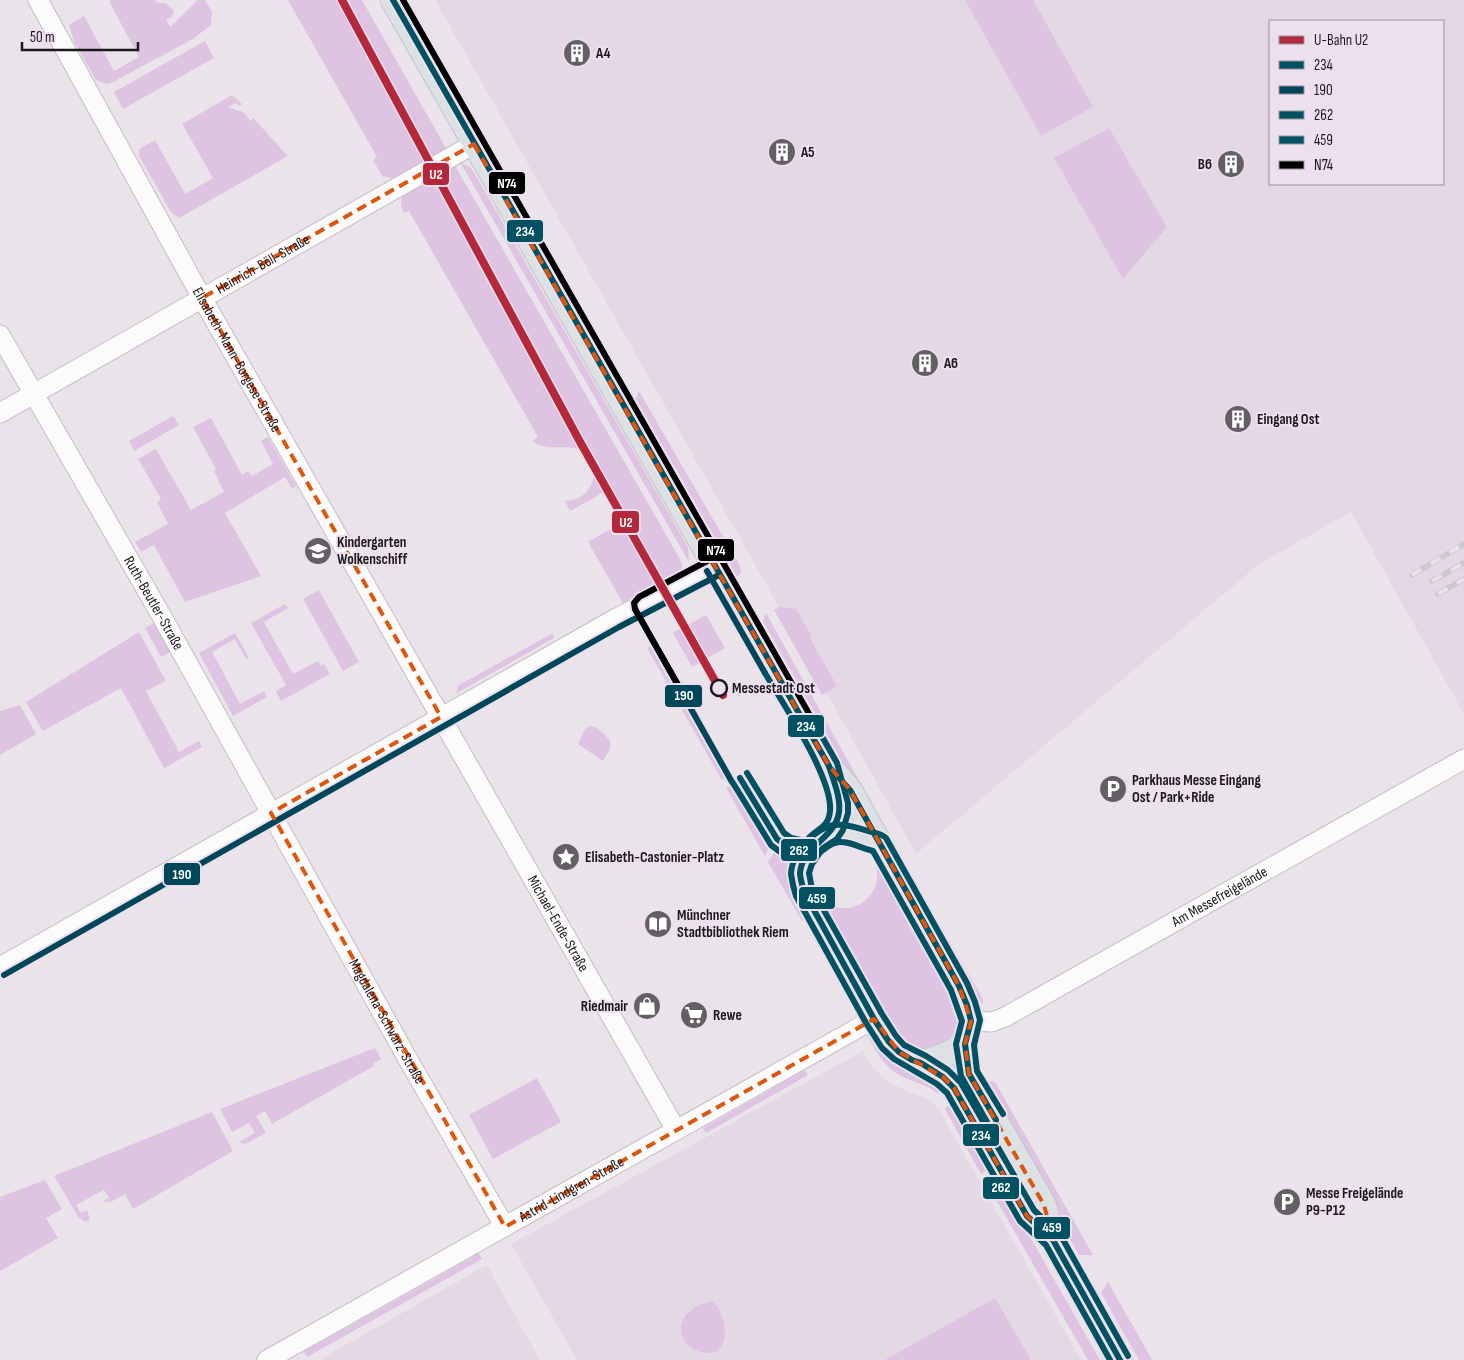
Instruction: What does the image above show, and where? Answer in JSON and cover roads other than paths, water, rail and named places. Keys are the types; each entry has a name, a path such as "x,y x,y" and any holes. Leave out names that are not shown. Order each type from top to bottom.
{"main road":[{"path":"392,0 829,766 850,790 959,986 967,1005 967,1066 969,1074 1044,1205 1053,1240 1120,1360"},
{"path":"829,766 839,804 839,813 836,825 831,832 817,842 804,860 800,873 804,892 889,1042 899,1052 943,1076 954,1088 1027,1216 1053,1240"},
{"path":"831,832 841,832 879,843"},
{"path":"921,1063 947,1054 968,1033"}],"street":[{"name":"Elisabeth-Mann-Borgese-Straße","path":"38,0 202,298 441,717"},
{"name":"Heinrich-Böll-Straße","path":"0,413 474,144"},
{"name":"Ruth-Beutler-Straße","path":"0,335 161,615 271,813"},
{"path":"0,967 615,619 715,567"},
{"name":"Michael-Ende-Straße","path":"441,717 676,1130"},
{"name":"Am Messefreigelände","path":"968,1033 1005,1017 1464,759"},
{"name":"Magdalena-Schwarz-Straße","path":"271,813 410,1063 505,1227"},
{"name":"Astrid-Lindgren-Straße","path":"268,1360 874,1018"}],"railway":[{"path":"1412,575 1464,544"},
{"path":"1432,581 1464,563"},
{"path":"1438,594 1464,579"}],"metro line":[{"name":"U2","path":"342,0 579,440 723,695"}],"place":[{"name":"A4","path":"577,53"},
{"name":"A5","path":"782,152"},
{"name":"B6","path":"1231,164"},
{"name":"A6","path":"925,363"},
{"name":"Eingang Ost","path":"1238,419"},
{"name":"Kindergarten Wolkenschiff","path":"318,551"},
{"name":"Messestadt Ost","path":"719,688"},
{"name":"Parkhaus Messe Eingang Ost / Park+Ride","path":"1113,789"},
{"name":"Elisabeth-Castonier-Platz","path":"566,857"},
{"name":"Münchner Stadtbibliothek Riem","path":"658,924"},
{"name":"Riedmair","path":"647,1006"},
{"name":"Rewe","path":"694,1015"},
{"name":"Messe Freigelände P9-P12","path":"1287,1202"}]}
